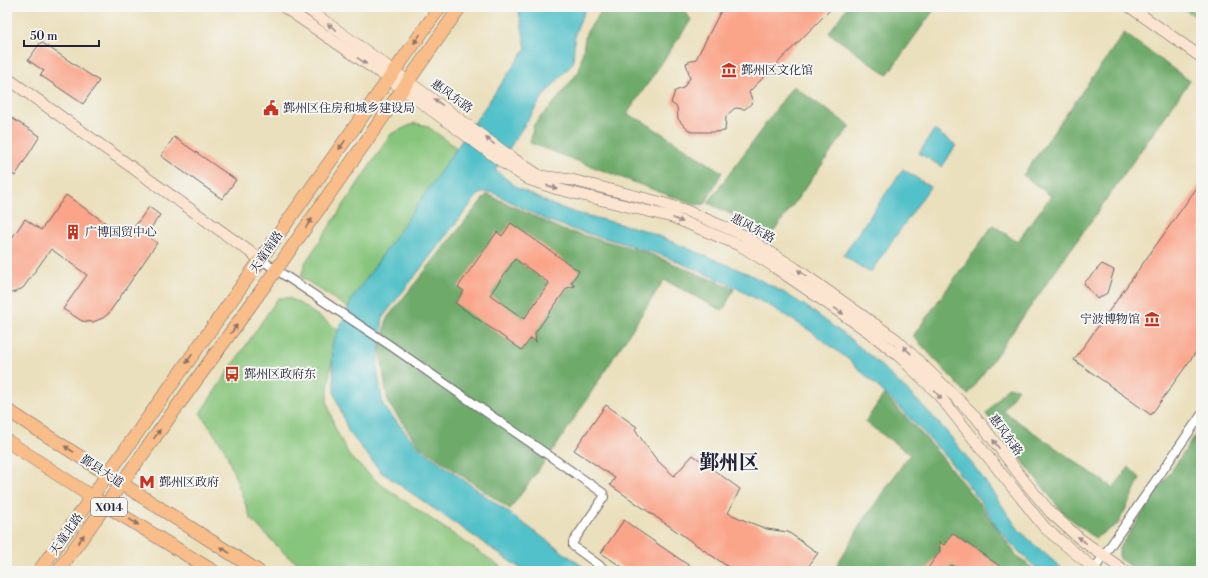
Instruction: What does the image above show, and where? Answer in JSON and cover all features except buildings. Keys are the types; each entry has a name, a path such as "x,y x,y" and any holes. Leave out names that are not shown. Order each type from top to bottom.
{"main road":[{"name":"天童南路","path":"92,496 440,7"},
{"path":"58,571 276,270 460,7"},
{"name":"鄞县大道","path":"7,410 258,571"},
{"name":"X014","path":"7,441 106,505 213,571"},
{"name":"天童北路","path":"40,571 92,496"}],"street":[{"name":"惠风东路","path":"284,7 392,75"},
{"name":"惠风东路","path":"305,7 405,85 508,160 528,179 557,189 672,217 741,246 873,335 900,357 937,393 1045,528 1095,570"},
{"path":"1130,7 1201,57"},
{"path":"7,78 260,259 388,344 602,494 604,497 573,542 573,546 607,571"},
{"name":"惠风东路","path":"508,160 540,176 572,180 659,202 687,211 743,235 795,268 897,340 976,416 1025,482 1051,513 1080,539 1125,571"},
{"path":"1095,570 1201,415"}],"green space":[{"path":"604,7 683,7 691,20 627,114 644,122 722,172 705,204 694,205 530,143 534,124 554,103 579,71 586,33"},
{"path":"847,7 936,7 887,75 829,33"},
{"path":"1182,7 1201,7 1201,21"},
{"path":"1124,33 1190,81 968,395 913,336 993,225 1017,242 1051,196 1023,175"},
{"path":"793,86 850,126 772,234 708,203"},
{"path":"415,123 427,126 457,148 351,310 301,277 305,263 391,134"},
{"path":"487,194 563,230 643,251 734,289 723,311 664,280 559,442 510,509 418,445 388,403 380,351 387,318"},
{"path":"278,298 289,298 299,303 339,330 330,370 327,401 335,428 350,457 380,484 507,571 310,571 287,556 251,519 225,450 200,413"},
{"path":"1008,387 1018,389 1003,411 1113,488 1129,467 1140,478 1118,524 1095,538 1063,513 986,414"},
{"path":"884,394 932,445 981,506 1017,556 1036,571 833,571 860,525 910,454 865,422"},
{"path":"1201,427 1201,571 1138,571 1119,559 1119,548"}],"water":[{"path":"518,7 586,7 575,33 573,63 544,95 495,170 518,188 553,205 576,213 644,230 749,274 807,307 873,358 924,407 947,432 977,470 1019,530 1065,571 1038,570 1012,545 998,528 975,494 944,454 896,404 848,359 809,330 772,307 723,281 664,256 571,229 547,220 494,193 484,192 478,195 383,317 377,368 383,405 417,446 589,571 524,571 381,472 348,431 334,392 332,345 352,299 526,48"},
{"path":"934,130 956,145 942,167 919,153"},
{"path":"903,169 930,187 870,273 843,255"}],"place":[{"name":"鄞州区文化馆","path":"729,70"},
{"name":"鄞州区住房和城乡建设局","path":"271,108"},
{"name":"广博国贸中心","path":"73,232"},
{"name":"宁波博物馆","path":"1152,319"},
{"name":"鄞州区政府东","path":"232,374"},
{"name":"鄞州区政府","path":"147,482"}],"district":[{"name":"鄞州区","path":"729,462"}]}
